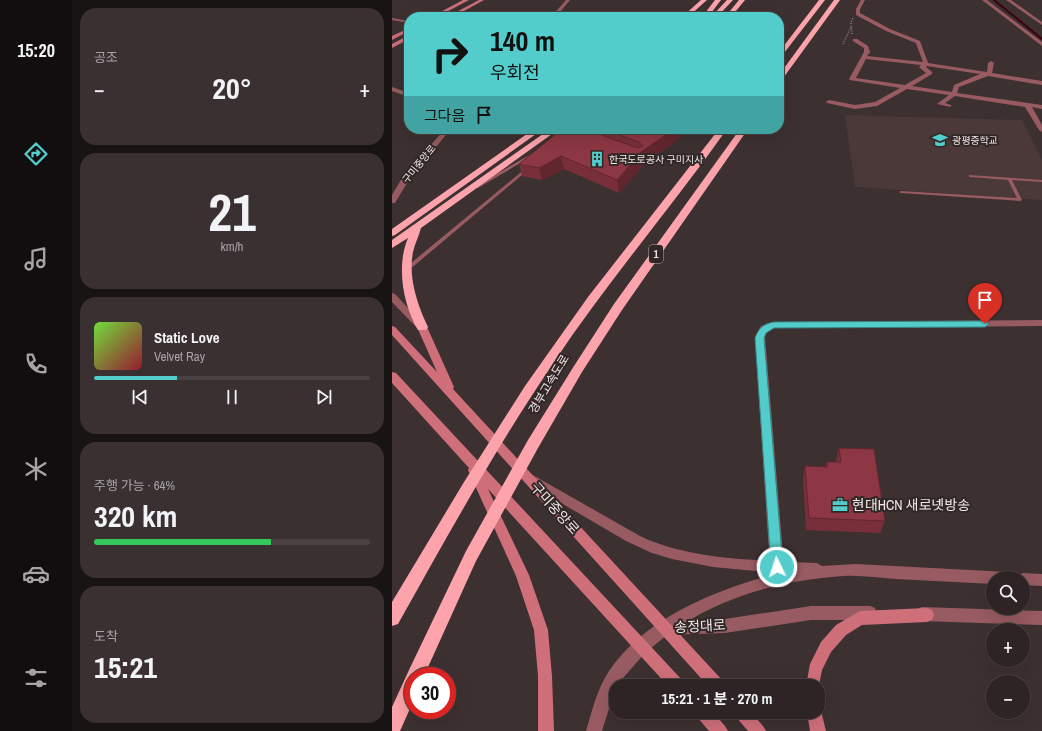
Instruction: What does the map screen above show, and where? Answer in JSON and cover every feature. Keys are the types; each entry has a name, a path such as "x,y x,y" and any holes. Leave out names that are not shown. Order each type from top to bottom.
{"highway":[{"path":"691,12 704,0"},
{"path":"709,12 718,0"},
{"path":"719,12 730,0"},
{"path":"732,12 742,0"},
{"path":"784,49 822,0"},
{"path":"784,73 836,0"},
{"path":"392,233 532,134"},
{"path":"392,245 548,134"},
{"name":"경부고속도로","path":"392,618 470,482 550,358 614,271 719,134"},
{"name":"경부고속도로","path":"419,667 471,556 533,444 571,380 618,307 740,134"},
{"path":"418,227 411,238 408,248 407,283 422,327"},
{"path":"392,728 404,701"}],"main road":[{"path":"443,12 467,0"},
{"path":"459,12 482,0"},
{"path":"453,7 465,9"},
{"path":"392,37 404,32"},
{"path":"392,46 404,40"},
{"path":"422,327 453,396"},
{"name":"구미중앙로","path":"392,329 712,679"},
{"path":"392,376 672,679"},
{"path":"470,461 522,575 541,630 545,676 546,731"},
{"path":"814,679 815,669 826,647 841,630 860,618 928,614"},
{"path":"709,719 720,731"},
{"path":"747,719 758,731"},
{"path":"815,719 818,731"}],"street":[{"path":"557,12 568,0"},
{"path":"863,0 856,12 888,30 918,42 926,64"},
{"path":"984,0 1042,44"},
{"path":"1008,0 1042,24"},
{"path":"392,19 404,21"},
{"path":"855,40 866,47 867,52 852,79 1042,107"},
{"path":"864,57 926,64 1040,82"},
{"path":"989,74 991,63"},
{"path":"829,102 855,107 877,104 930,74 922,67 926,64"},
{"path":"908,87 951,86 966,84 979,76 989,74"},
{"path":"951,86 954,94"},
{"path":"392,89 404,93"},
{"path":"949,106 940,104 954,94"},
{"path":"1027,105 1042,130"},
{"name":"구미중앙로","path":"392,201 407,177 444,134"},
{"path":"392,296 422,327"},
{"path":"777,567 760,338 764,328 774,325 1042,323"},
{"path":"526,475 626,535 651,546 675,553 727,563 843,570"},
{"name":"송정대로","path":"665,628 687,613 707,603 734,593 799,576 843,570 986,577"},
{"path":"1030,579 1042,580"},
{"name":"송정대로","path":"665,628 725,626 811,613 928,614 1042,618"},
{"path":"594,731 606,694 618,670 665,628"}],"lane":[{"path":"463,195 534,154"},
{"path":"407,269 529,166"},
{"path":"971,176 1010,180 1042,181"},
{"path":"901,192 1020,200 1010,180"}],"path":[{"path":"855,40 850,22 852,19 861,16"}],"shaded area":[{"name":"광평중학교","path":"845,115 1022,120 1042,160 1042,200 855,187"}],"building":[{"path":"556,134 601,134 638,148 643,146 639,142 617,134 668,134 642,151 617,180 561,156 539,168 519,164"},
{"name":"현대HCN 새로넷방송","path":"839,448 874,449 885,521 809,518 805,466 827,467 827,462 841,462"}],"waterway":[{"path":"994,0 1042,39"}],"place":[{"name":"광평중학교","path":"940,140"},
{"name":"한국도로공사 구미지사","path":"597,159"},
{"name":"현대HCN 새로넷방송","path":"840,505"}],"route":[{"path":"777,567 760,338 764,328 774,325 985,324"}]}
